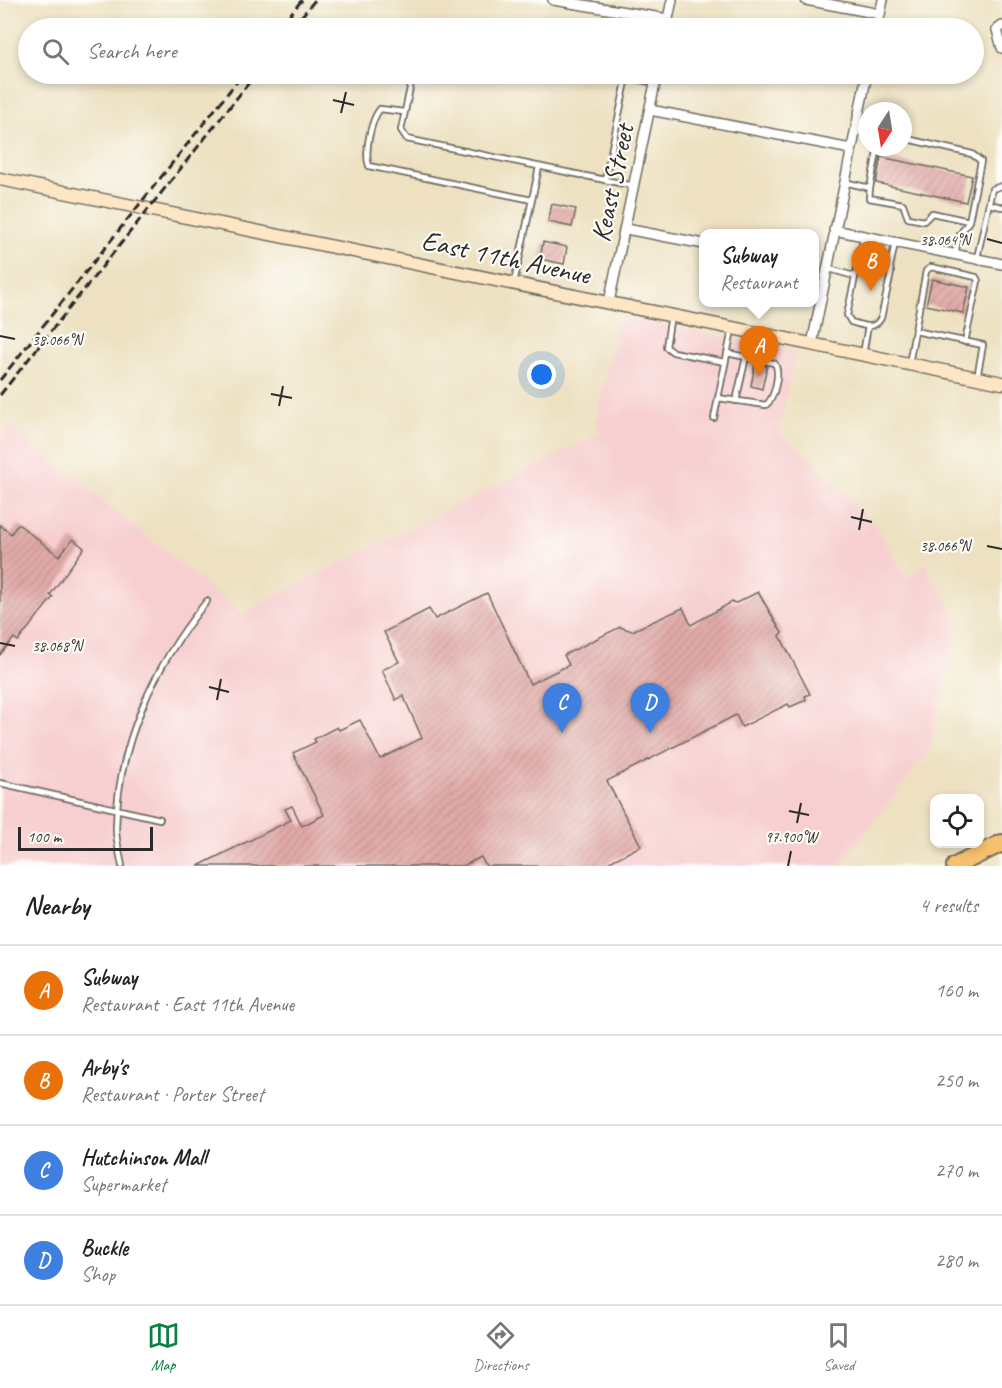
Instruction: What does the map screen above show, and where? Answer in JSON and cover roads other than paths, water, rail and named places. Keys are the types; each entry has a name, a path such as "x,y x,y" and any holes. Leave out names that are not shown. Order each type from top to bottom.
{"highway":[{"path":"955,866 1002,843"}],"street":[{"path":"553,0 638,18"},
{"path":"668,18 672,0"},
{"path":"806,0 880,14"},
{"path":"879,18 883,0"},
{"path":"1002,26 998,30 1002,48"},
{"name":"Keast Street","path":"609,302 655,84"},
{"path":"819,306 865,84"},
{"path":"650,110 851,149"},
{"name":"East 11th Avenue","path":"0,179 1002,382"},
{"path":"626,229 699,243"},
{"path":"834,230 1002,264"},
{"path":"819,267 826,268"},
{"path":"812,344 819,307"}],"lane":[{"path":"411,84 401,130 407,139 634,186"},
{"path":"605,180 626,84"},
{"path":"404,111 380,109 375,116 367,157 369,166 532,200"},
{"path":"912,140 972,154 981,161 969,221 959,236 955,255"},
{"path":"877,156 869,198 903,204 908,218 924,222 933,213 969,221"},
{"path":"514,283 539,167"},
{"path":"844,182 870,188"},
{"path":"977,259 992,189 1002,186"},
{"path":"989,204 1002,207"},
{"path":"863,236 860,265 854,276 847,318 851,322 868,326 878,324 881,318 895,243"},
{"path":"860,265 871,261 890,267"},
{"path":"909,364 926,272 931,267 976,277 978,281 965,342"},
{"path":"826,268 854,276"},
{"path":"671,315 666,347 674,352 725,362"},
{"path":"863,354 868,326"},
{"path":"714,418 732,327"},
{"path":"915,332 983,345 977,378"},
{"path":"718,398 760,405 770,402 777,371 774,363 727,353"},
{"path":"736,401 746,357"},
{"path":"122,866 116,831 125,766 152,684 177,640 207,601"},
{"path":"0,783 160,819"}],"railway":[{"path":"287,18 302,0"},
{"path":"300,18 315,0"},
{"path":"0,380 235,84"},
{"path":"0,395 248,84"}],"place":[{"name":"Arby's","path":"871,291"},
{"name":"Subway","path":"759,376"},
{"name":"Hutchinson Mall","path":"562,733"},
{"name":"Buckle","path":"650,733"}]}
